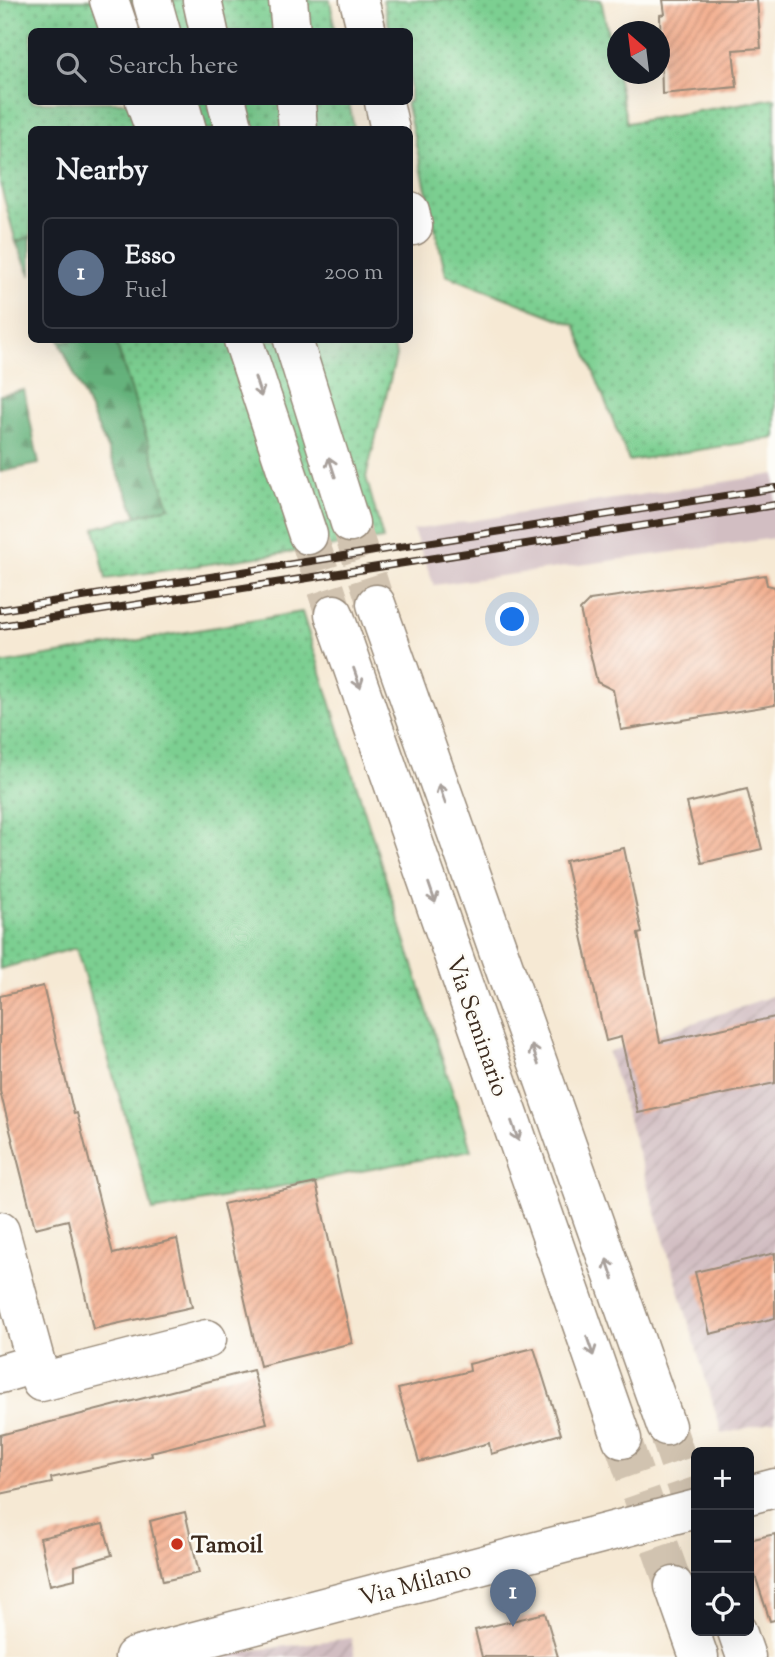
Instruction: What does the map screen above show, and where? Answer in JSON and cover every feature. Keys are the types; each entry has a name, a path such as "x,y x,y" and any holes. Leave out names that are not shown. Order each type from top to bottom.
{"main road":[{"path":"109,0 119,28"},
{"path":"152,0 160,28"},
{"path":"202,0 208,28"},
{"path":"288,0 290,28"},
{"path":"359,0 366,28"},
{"path":"146,105 154,126"},
{"path":"181,105 186,126"},
{"path":"228,105 233,126"},
{"path":"296,105 298,126"},
{"path":"384,105 389,126"},
{"path":"243,343 308,535"},
{"path":"294,343 350,523"},
{"path":"310,343 314,411"},
{"name":"Via Seminario","path":"376,604 666,1426"},
{"name":"Via Seminario","path":"334,614 622,1439"},
{"path":"0,1231 17,1369 41,1382 207,1339"},
{"path":"754,1494 775,1488"},
{"name":"Via Milano","path":"134,1657 692,1510"},
{"path":"674,1586 699,1657"},
{"path":"739,1636 746,1657"}],"shaded area":[{"path":"775,474 775,538 434,585 413,530"},
{"path":"775,995 775,1421 722,1434 608,1052"},
{"path":"351,1638 355,1657 198,1657"}],"green space":[{"path":"0,0 330,0 335,28 28,28 28,105 350,105 353,126 28,126 28,237 16,242 0,183"},
{"path":"383,0 601,0 607,28 607,84 619,84 627,123 775,98 775,438 629,461 575,325 446,275 407,105 413,105 413,28 389,28"},
{"path":"28,237 28,269 16,242"},
{"path":"60,343 116,343 169,507 137,516"},
{"path":"116,343 394,343 396,356 366,477 383,539 106,579 95,528 169,507"},
{"path":"24,390 39,464 0,472 0,395"},
{"path":"302,612 471,1150 153,1211 76,948 0,969 0,664"}],"building":[{"path":"663,0 757,0 761,48 733,50 737,87 662,94 662,84 670,84 670,21 660,21 660,15 665,14"},
{"path":"765,575 767,585 775,587 775,705 621,730 613,690 597,682 580,610 590,600"},
{"path":"747,789 762,849 702,863 687,803"},
{"path":"624,848 642,933 638,934 660,1042 775,1017 775,1083 638,1113 621,1037 606,1041 565,861"},
{"path":"43,986 74,1114 77,1113 113,1254 177,1239 192,1307 93,1329 68,1220 35,1228 0,1091 0,996"},
{"path":"316,1183 352,1343 260,1366 223,1204"},
{"path":"775,1253 775,1318 710,1334 695,1272"},
{"path":"534,1348 561,1434 491,1454 489,1443 419,1462 398,1389 470,1371 469,1364"},
{"path":"253,1370 267,1423 151,1452 152,1456 51,1478 52,1483 0,1494 0,1435"},
{"path":"185,1512 199,1573 163,1581 150,1521"},
{"path":"103,1524 112,1555 75,1566 75,1579 50,1585 40,1538"},
{"path":"775,1534 775,1620 770,1621 754,1572 754,1539"},
{"path":"545,1613 558,1657 482,1657 475,1630"}],"tunnel":[{"path":"350,523 376,604"},
{"path":"308,535 334,614"},
{"path":"666,1426 695,1510"},
{"path":"622,1439 674,1586"}],"railway":[{"path":"0,610 775,488"},
{"path":"0,626 775,505"}],"place":[{"name":"Tamoil","path":"177,1544"},
{"name":"Esso","path":"513,1627"}]}
